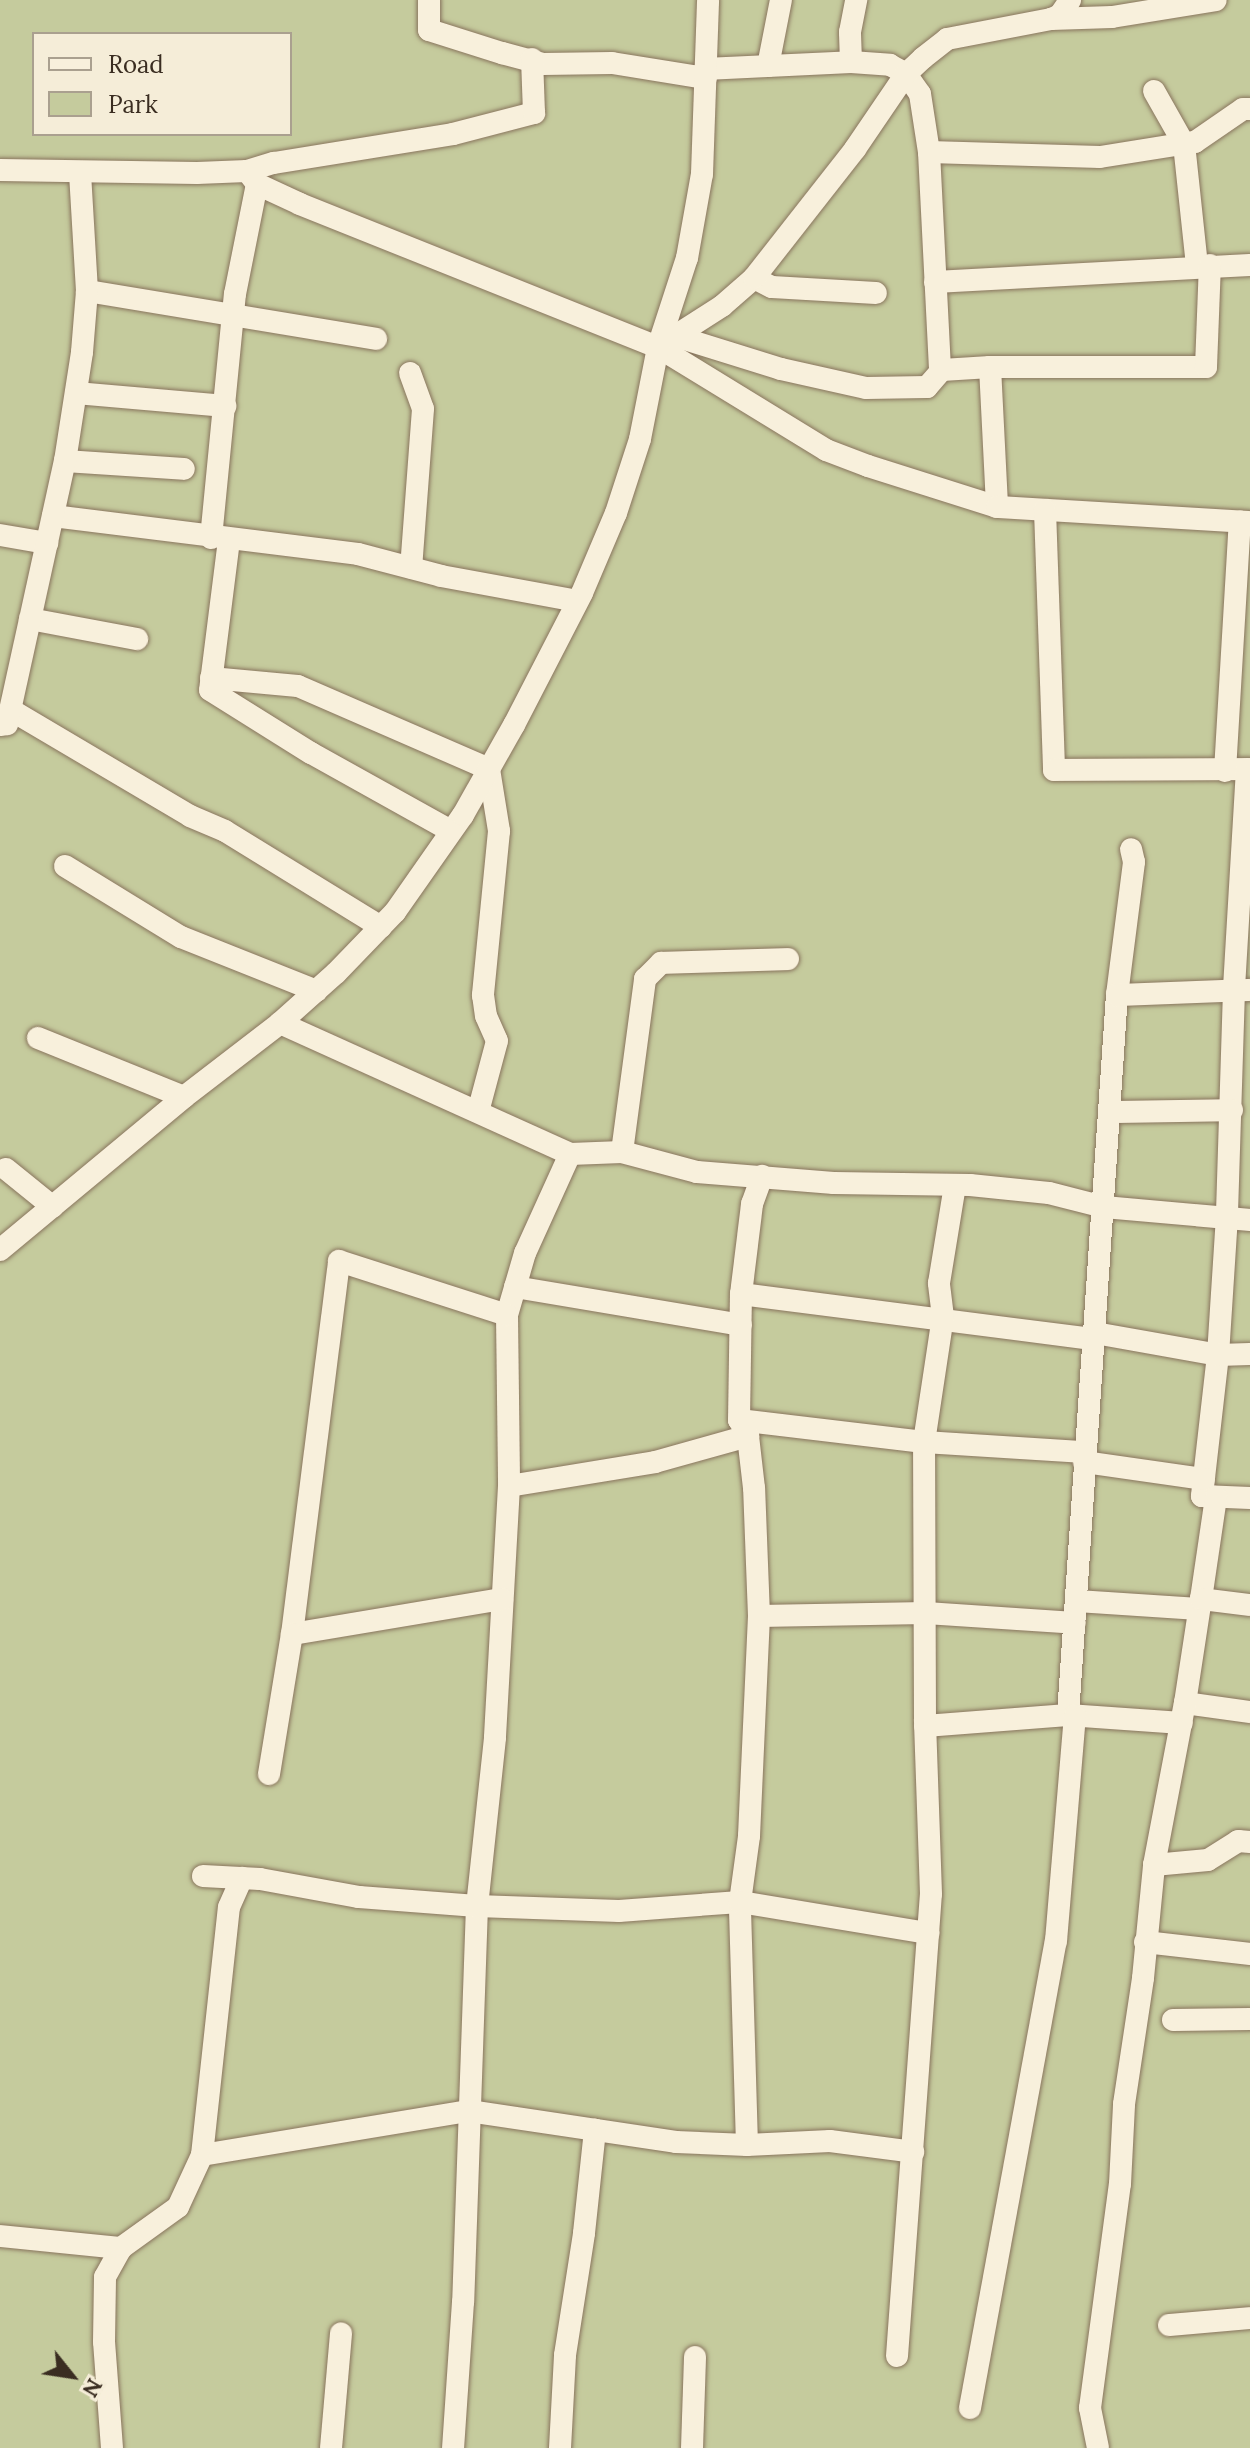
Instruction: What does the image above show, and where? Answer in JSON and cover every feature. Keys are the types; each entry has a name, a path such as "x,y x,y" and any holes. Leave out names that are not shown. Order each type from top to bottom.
{"street":[{"path":"429,0 429,30 543,64 636,66 705,73 851,62 890,65 906,74 920,94 929,152 942,370"},
{"path":"0,1250 317,991 381,927 451,831 489,769 577,601 616,513 640,439 687,258 702,174 708,0"},
{"path":"768,66 781,0"},
{"path":"851,62 850,32 856,0"},
{"path":"1051,19 1060,15 1070,0"},
{"path":"667,341 722,306 754,278 855,149 906,74 947,39 1051,19 1112,17 1216,0"},
{"path":"451,831 311,753 210,690 225,406 233,315 252,177 274,163 453,134 534,113 532,59"},
{"path":"0,170 252,177 667,341 866,388 927,387 942,370 990,367 1206,367 1204,266 1184,144 1154,91"},
{"path":"929,152 1100,157 1195,142 1243,109 1250,109"},
{"path":"80,172 87,291 76,393 53,516 5,717 190,816 225,831 381,927"},
{"path":"935,282 1250,265"},
{"path":"754,278 772,287 876,293"},
{"path":"87,291 376,339"},
{"path":"667,341 826,450 997,507 1245,522 1240,770 1246,882 1238,1102 1227,1216 1210,1488 1200,1604 1184,1713 1154,1865 1143,1978 1124,2104 1120,2184 1090,2408 1098,2448"},
{"path":"990,367 997,507"},
{"path":"410,373 423,409 411,568"},
{"path":"76,393 225,406"},
{"path":"65,461 184,469"},
{"path":"1045,510 1054,770 1240,770"},
{"path":"53,516 358,554 411,568 577,601"},
{"path":"0,535 47,543"},
{"path":"30,619 137,639"},
{"path":"211,678 298,686 489,769"},
{"path":"478,1112 497,1041 486,1016 483,995 499,831 489,769"},
{"path":"970,2408 1056,1941 1084,1457 1117,995 1134,862 1131,849"},
{"path":"65,866 181,937 317,991"},
{"path":"622,1152 645,979 661,963 788,959"},
{"path":"1117,995 1242,990"},
{"path":"280,1023 570,1154 622,1152 697,1172 834,1183 955,1185 1049,1193 1104,1207 1250,1220"},
{"path":"38,1038 184,1097"},
{"path":"1111,1112 1238,1102"},
{"path":"453,2448 477,1906 495,1738 509,1486 507,1315 525,1253 570,1154"},
{"path":"6,1169 53,1207"},
{"path":"747,2145 740,1902 749,1836 759,1616 743,1428 741,1294 752,1204 762,1176"},
{"path":"897,2356 931,1894 925,1726 924,1442 943,1317 939,1283 955,1185"},
{"path":"269,1774 292,1634 339,1261 507,1315"},
{"path":"515,1287 741,1325"},
{"path":"741,1294 943,1317 986,1327 1095,1336 1218,1355 1250,1354"},
{"path":"509,1486 655,1462 743,1428 1084,1457 1250,1498"},
{"path":"292,1634 502,1599"},
{"path":"759,1616 1076,1612 1200,1604 1250,1605"},
{"path":"925,1726 1071,1716 1250,1712"},
{"path":"1154,1865 1208,1860 1238,1841 1250,1842"},
{"path":"203,1876 242,1878 359,1897 477,1906 619,1911 740,1902 928,1933"},
{"path":"112,2448 104,2342 105,2277 121,2248 178,2207 202,2155 229,1907 242,1878"},
{"path":"1145,1942 1250,1954"},
{"path":"1173,2020 1250,2019"},
{"path":"202,2155 469,2111 676,2142 747,2145 830,2141 913,2152"},
{"path":"560,2448 565,2355 584,2233 595,2130"},
{"path":"0,2236 121,2248"},
{"path":"1169,2325 1250,2318"},
{"path":"331,2448 341,2333"},
{"path":"692,2448 695,2357"}],"green space":[{"path":"0,0 1250,0 1250,2448 0,2448"}]}
